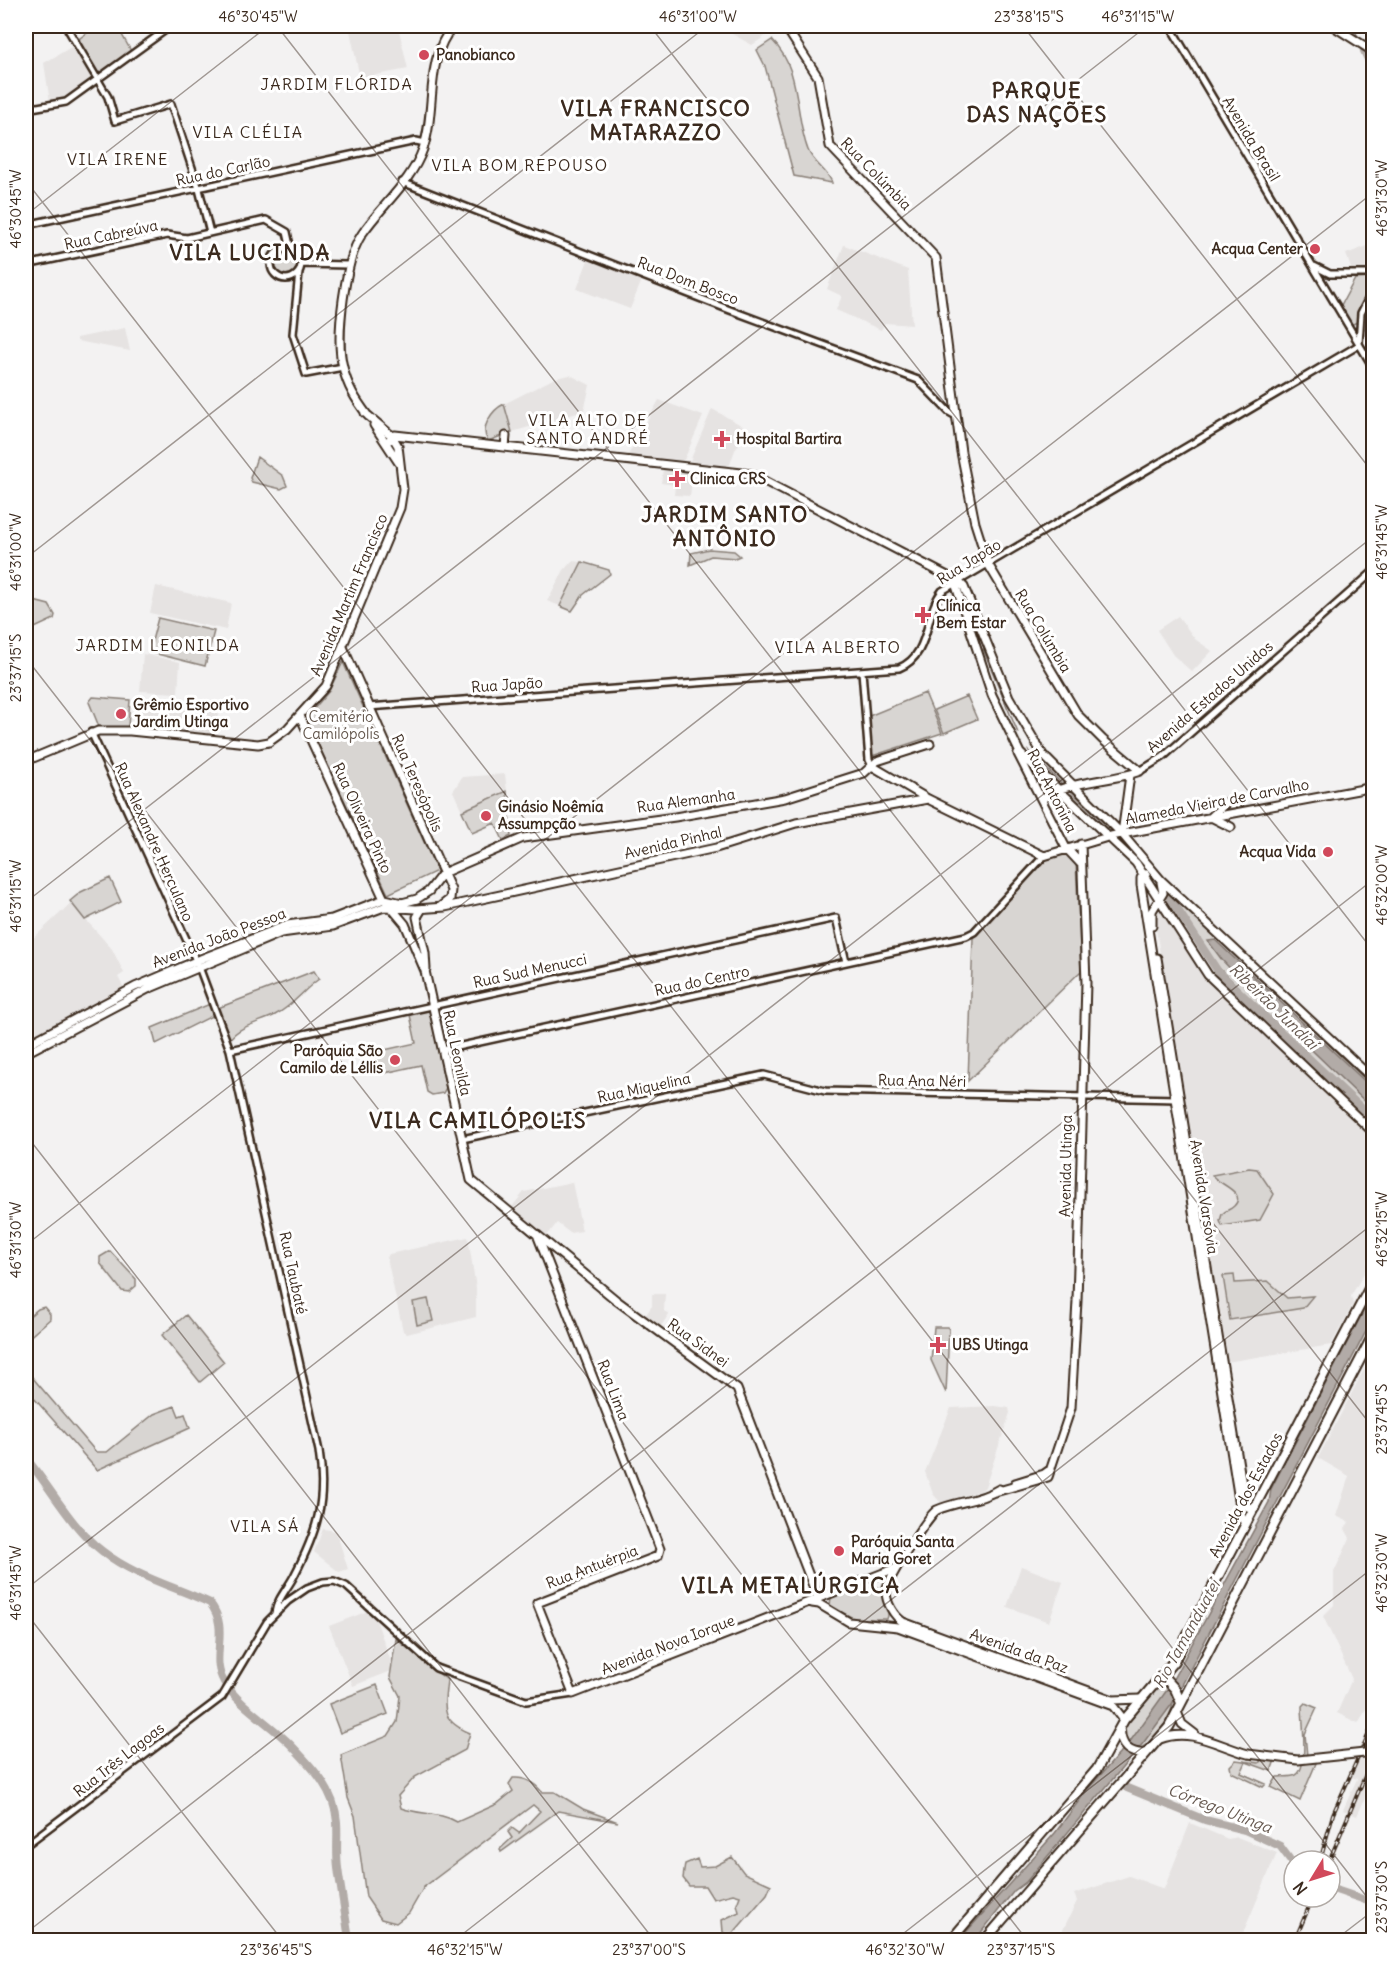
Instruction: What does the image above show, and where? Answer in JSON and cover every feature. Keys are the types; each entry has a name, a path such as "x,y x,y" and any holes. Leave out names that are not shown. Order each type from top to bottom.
{"highway":[{"name":"Avenida dos Estados","path":"951,1941 1097,1769 1124,1720 1140,1699 1166,1679 1244,1521 1255,1508 1374,1279"},
{"path":"985,1941 1160,1738 1179,1708 1374,1333"},
{"path":"1166,1679 1177,1692 1179,1708"},
{"path":"1119,1730 1125,1747 1133,1753 1144,1754"}],"main road":[{"path":"453,26 441,42 425,143 417,163 363,232 354,247 348,265 340,334 343,367 350,389 365,412 390,439 480,444 739,471 754,475 963,586 1026,729 1043,755 1122,834 1161,880 1374,1080"},
{"name":"Rua Colúmbia","path":"785,26 818,77 830,146 936,258 967,479 975,523 988,564 1073,707 1091,729 1140,771"},
{"path":"1333,26 1374,52"},
{"path":"1341,26 1347,36"},
{"path":"505,447 506,436"},
{"name":"Avenida Martim Francisco","path":"26,761 91,732 130,731 258,744 274,740 323,690 400,508 403,494 402,471 398,446 390,439"},
{"name":"Rua Antonina","path":"956,582 975,646 1014,745 1066,848"},
{"path":"975,646 987,643"},
{"name":"Rua Teresópolis","path":"343,647 448,883"},
{"path":"338,659 347,660"},
{"name":"Rua Oliveira Pinto","path":"300,716 384,898"},
{"path":"1010,735 1016,736 1026,729"},
{"name":"Rua Alemanha","path":"443,873 531,836 675,817 785,798 864,773 879,760 930,744"},
{"path":"1014,745 1111,836 1144,875 1158,902 1208,975 1374,1133"},
{"path":"872,766 918,794 1044,856"},
{"name":"Avenida Estados Unidos","path":"1042,800 1060,790 1140,771"},
{"path":"1122,834 1130,775"},
{"path":"900,784 907,792 906,802"},
{"name":"Alameda Vieira de Carvalho","path":"1044,856 1111,836 1374,787"},
{"name":"Avenida Pinhal","path":"422,909 716,848 796,823 928,799"},
{"path":"1227,802 1211,817 1231,827"},
{"name":"Avenida Utinga","path":"886,1591 896,1568 935,1510 1042,1475 1053,1467 1071,1408 1077,1301 1086,972 1080,844"},
{"path":"1066,848 1080,863"},
{"path":"432,888 443,873"},
{"path":"1144,875 1155,874"},
{"name":"Avenida Varsóvia","path":"1144,875 1140,881 1245,1503 1255,1508"},
{"name":"Avenida Varsóvia","path":"1161,880 1163,893 1150,918 1244,1521"},
{"path":"384,898 398,903 409,902 423,896 440,883 448,883 451,896 439,907"},
{"path":"1142,891 1148,902 1158,902"},
{"path":"384,898 406,926 423,959"},
{"name":"Avenida João Pessoa","path":"26,1053 148,988 287,925 332,919 384,898"},
{"name":"Avenida João Pessoa","path":"26,1045 141,984 281,933 333,926 382,907 422,909"},
{"path":"422,909 417,915 423,959"},
{"path":"406,926 418,923"},
{"name":"Rua Leonilda","path":"423,959 470,1176"},
{"name":"Rua Sidnei","path":"470,1176 477,1186 536,1234 549,1251 737,1389 814,1601"},
{"name":"Rua Lima","path":"536,1234 540,1245 549,1251 659,1545 658,1556"},
{"name":"Rua Antuérpia","path":"573,1694 537,1603 658,1556"},
{"name":"Avenida Nova Iorque","path":"573,1694 896,1568"},
{"path":"870,1578 886,1591 893,1612 886,1624"},
{"path":"830,1594 827,1603 831,1612"},
{"name":"Avenida da Paz","path":"814,1601 855,1624 886,1624 1113,1706 1124,1720"},
{"name":"Avenida da Paz","path":"893,1612 903,1622 1113,1700 1140,1699"},
{"path":"1179,1708 1182,1725 1213,1743 1248,1754 1298,1760 1374,1752"},
{"path":"1160,1738 1175,1734 1202,1738"}],"street":[{"path":"66,26 110,101 115,122 171,104 199,189 210,233"},
{"path":"26,108 64,103 171,26"},
{"name":"Avenida Brasil","path":"1170,26 1359,345"},
{"name":"Rua do Carlão","path":"26,225 416,141 425,143"},
{"name":"Rua Dom Bosco","path":"402,182 730,310 918,380 949,412 958,418"},
{"name":"Rua Cabreúva","path":"26,266 167,235 187,238 268,220 287,232 291,250"},
{"path":"299,272 286,279 278,277 272,270 271,262 274,254 283,249 291,250 298,255 301,264 293,334 306,374 343,367"},
{"path":"301,264 348,265"},
{"path":"1311,264 1330,274 1374,274"},
{"path":"1322,282 1330,274"},
{"path":"1374,288 1363,305 1359,325 1359,345 1374,369"},
{"path":"1348,327 1359,325"},
{"name":"Rua Japão","path":"368,707 899,668 910,663 921,647 938,596 956,582 1359,345"},
{"name":"Avenida Estados Unidos","path":"1140,771 1164,757 1374,571"},
{"path":"862,671 869,760 872,766"},
{"name":"Rua Alexandre Herculano","path":"91,732 197,964"},
{"name":"Rua do Centro","path":"442,1050 966,936 974,932 1044,856"},
{"name":"Rua Sud Menucci","path":"230,1050 836,918 846,962"},
{"name":"Rua Taubaté","path":"197,964 230,1050 320,1462 321,1508 313,1535 275,1613 254,1642 225,1694"},
{"name":"Rua Ana Néri","path":"762,1075 825,1090 1177,1099"},
{"name":"Rua Miquelina","path":"462,1139 762,1075"},
{"name":"Avenida Nova Iorque","path":"288,1602 311,1586 337,1582 350,1588 434,1666 532,1701 573,1694"},
{"path":"275,1613 288,1602 286,1591"},
{"name":"Rua Três Lagoas","path":"26,1845 74,1811 225,1694"}],"shaded area":[{"path":"349,26 398,26 408,69 360,78"},
{"path":"718,26 758,26 767,35 752,45"},
{"path":"73,46 91,77 65,99 50,102 44,63"},
{"path":"1373,244 1373,269 1352,271 1346,254"},
{"path":"844,245 908,270 912,325 885,323 881,330 836,310 842,296 827,289"},
{"path":"588,260 642,280 630,309 577,289"},
{"path":"125,328 130,351 77,341 77,338"},
{"path":"570,375 590,385 584,411 512,432 504,404 555,378"},
{"path":"659,400 703,416 684,460 680,463 627,457"},
{"name":"Hospital Bartira","path":"712,409 750,430 735,450 729,467 690,461"},
{"name":"Clinica CRS","path":"663,469 693,474 690,496 674,495 675,485 661,483"},
{"path":"572,561 582,562 560,606 547,601 564,570"},
{"path":"156,586 231,603 226,630 150,613"},
{"path":"1178,616 1195,639 1212,651 1192,672 1173,655 1157,630"},
{"path":"143,654 180,662 178,693 140,691"},
{"path":"145,698 219,704 217,736 142,729 139,726 140,703"},
{"path":"505,774 507,791 462,811 453,791 462,777"},
{"path":"71,903 112,949 124,973 118,977 124,988 26,1040 26,945"},
{"path":"1159,910 1163,911 1195,963 1215,988 1373,1138 1373,1248 1367,1261 1368,1266 1351,1296 1353,1304 1331,1345 1226,1362 1154,917"},
{"path":"572,1182 582,1231 570,1233 557,1223 546,1237 511,1208 524,1192"},
{"path":"468,1237 476,1288 476,1317 407,1334 403,1331 387,1258 389,1254"},
{"path":"652,1294 665,1294 664,1311 669,1314 661,1326 645,1316 652,1306"},
{"path":"1373,1352 1374,1697 1358,1723 1337,1713 1352,1679 1323,1616 1334,1605 1334,1572 1350,1538 1345,1529 1349,1522 1336,1516 1349,1476 1318,1458"},
{"path":"995,1406 1009,1408 1010,1413 985,1487 941,1503 933,1494 925,1472 951,1408"},
{"path":"323,1529 336,1531 348,1569 339,1572 314,1552"},
{"path":"1021,1566 1063,1582 1049,1622 1007,1607"},
{"path":"368,1611 375,1617 394,1670 353,1686 329,1626"},
{"path":"1373,1739 1373,1781 1357,1816 1343,1810 1357,1779 1352,1777 1364,1749 1369,1751"},
{"path":"1190,1823 1228,1839 1237,1837 1277,1853 1240,1940 1058,1940 1077,1901 1074,1894 1129,1876 1164,1889"}],"green space":[{"path":"97,26 117,26 131,51 99,74 79,42 80,38"},
{"path":"772,40 782,52 793,78 808,150 832,183 794,176 765,66 757,50"},
{"path":"285,252 293,256 297,264 293,272 285,276 277,272 273,264 277,256"},
{"path":"1373,278 1371,289 1360,310 1357,322 1351,325 1340,307 1355,279"},
{"path":"504,404 512,432 488,441 485,431 488,420 495,410"},
{"path":"257,457 283,476 287,486 281,489 252,482 250,478"},
{"path":"709,549 734,551 740,556 735,558 711,556 690,565 691,553"},
{"path":"582,562 609,570 610,574 583,595 572,611 560,606"},
{"path":"26,599 49,605 55,615 54,619 26,632"},
{"path":"158,618 214,631 205,666 149,652"},
{"name":"Cemitério Camilópolis","path":"343,662 437,871 388,894 306,718 329,691"},
{"path":"925,693 942,733 872,756 869,716"},
{"path":"967,696 977,719 944,733 934,710"},
{"path":"93,697 130,700 128,727 100,729 89,702"},
{"name":"Ginásio Noêmia Assumpção","path":"507,791 511,836 503,840 495,823 472,833 462,811"},
{"path":"1066,853 1076,863 1081,971 968,1081 973,938 1045,860"},
{"path":"110,878 121,902 85,920 70,901 81,892"},
{"path":"1174,897 1373,1087 1373,1118 1208,956"},
{"path":"314,971 319,979 287,1007 275,1015 239,1030 230,1039 218,1008"},
{"path":"210,1004 214,1015 156,1044 152,1028"},
{"path":"425,1009 430,1012 446,1088 443,1093 432,1095 427,1092 421,1065 380,1074 375,1052 416,1043 410,1015"},
{"path":"1249,1168 1257,1169 1274,1194 1260,1220 1222,1226 1220,1221 1222,1214 1234,1206 1237,1197 1235,1192 1212,1175"},
{"path":"110,1251 136,1279 136,1286 129,1292 122,1291 100,1263 100,1257"},
{"path":"1234,1275 1235,1283 1268,1281 1287,1298 1313,1296 1303,1308 1230,1320 1223,1276"},
{"path":"428,1299 433,1321 417,1325 413,1302"},
{"path":"44,1307 50,1314 50,1319 26,1340 26,1319"},
{"path":"186,1315 224,1362 200,1382 162,1335"},
{"path":"934,1327 949,1329 946,1393 931,1360"},
{"path":"26,1370 96,1452 107,1452 154,1414 175,1406 179,1416 185,1414 190,1428 97,1470 26,1389"},
{"path":"864,1583 875,1586 884,1596 888,1608 887,1619 855,1619 830,1606 831,1597"},
{"path":"396,1639 447,1680 446,1712 453,1723 470,1733 465,1750 415,1777 398,1796 401,1808 457,1822 497,1804 513,1791 509,1784 513,1778 522,1778 542,1792 555,1792 583,1809 618,1822 558,1811 501,1852 500,1849 512,1838 508,1832 512,1828 519,1833 540,1811 533,1805 424,1887 409,1913 396,1923 381,1919 366,1897 355,1816 348,1798 341,1755 388,1736 397,1722 400,1696 390,1677"},
{"path":"377,1685 388,1714 340,1733 329,1704"},
{"path":"1162,1686 1172,1689 1174,1697 1169,1715 1158,1734 1143,1747 1136,1749 1126,1743 1126,1727 1129,1719 1148,1695"},
{"path":"1305,1703 1317,1708 1305,1734 1307,1756 1319,1756 1300,1801 1271,1787 1277,1777 1294,1776 1300,1771 1304,1754 1302,1706"},
{"path":"1277,1755 1271,1771 1246,1762 1241,1773 1266,1784 1263,1787 1231,1772 1230,1766 1236,1760 1259,1763 1264,1757"},
{"path":"732,1857 744,1873 771,1885 767,1894 730,1937 723,1932 722,1920 739,1912 737,1904 740,1896 733,1894 713,1899 705,1886 689,1886 683,1878 685,1864 697,1859 700,1867 715,1866"}],"water":[{"path":"1215,940 1373,1089 1373,1109 1262,1002 1222,960 1208,941"},
{"path":"1373,1293 1373,1318 1172,1704 1144,1742 1026,1882 1014,1891 975,1940 959,1940 1055,1833 1087,1790 1129,1743 1167,1690 1269,1502 1271,1489"}],"waterway":[{"path":"1353,26 1358,37"},
{"path":"1364,51 1374,72"},
{"name":"Ribeirão Jundiaí","path":"983,649 1018,733"},
{"name":"Ribeirão Jundiaí","path":"1028,750 1061,783"},
{"name":"Ribeirão Jundiaí","path":"1074,795 1112,830"},
{"name":"Ribeirão Jundiaí","path":"1170,898 1219,973 1374,1120"},
{"path":"26,1458 71,1519 102,1551 140,1574 210,1603 219,1623 218,1662 224,1682 238,1699 283,1737 307,1762 327,1789 332,1800 337,1822 338,1868 349,1940"},
{"name":"Córrego Utinga","path":"1127,1788 1205,1820 1245,1830 1282,1849"},
{"name":"Córrego Utinga","path":"1342,1892 1374,1903"}],"railway":[{"path":"1323,1849 1333,1814 1374,1722"},
{"path":"1334,1849 1374,1755"},
{"path":"1295,1940 1308,1909"}],"place":[{"name":"Panobianco","path":"424,55"},
{"name":"Acqua Center","path":"1315,249"},
{"name":"Hospital Bartira","path":"722,439"},
{"name":"Clinica CRS","path":"677,479"},
{"name":"Clínica Bem Estar","path":"923,615"},
{"name":"Grêmio Esportivo Jardim Utinga","path":"121,714"},
{"name":"Ginásio Noêmia Assumpção","path":"486,816"},
{"name":"Acqua Vida","path":"1328,852"},
{"name":"Paróquia São Camilo de Léllis","path":"395,1060"},
{"name":"UBS Utinga","path":"938,1345"},
{"name":"Paróquia Santa Maria Goret","path":"839,1551"}],"district":[{"name":"JARDIM FLÓRIDA","path":"337,84"},
{"name":"PARQUE DAS NAÇÕES","path":"1037,103"},
{"name":"VILA FRANCISCO MATARAZZO","path":"656,121"},
{"name":"VILA CLÉLIA","path":"248,132"},
{"name":"VILA IRENE","path":"118,159"},
{"name":"VILA BOM REPOUSO","path":"520,165"},
{"name":"VILA LUCINDA","path":"250,253"},
{"name":"VILA ALTO DE SANTO ANDRÉ","path":"588,429"},
{"name":"JARDIM SANTO ANTÔNIO","path":"725,527"},
{"name":"JARDIM LEONILDA","path":"158,645"},
{"name":"VILA ALBERTO","path":"838,647"},
{"name":"VILA CAMILÓPOLIS","path":"478,1121"},
{"name":"VILA SÁ","path":"265,1526"},
{"name":"VILA METALÚRGICA","path":"791,1586"}],"water label":[{"name":"Rio Tamanduateí","path":"1186,1634"}]}
